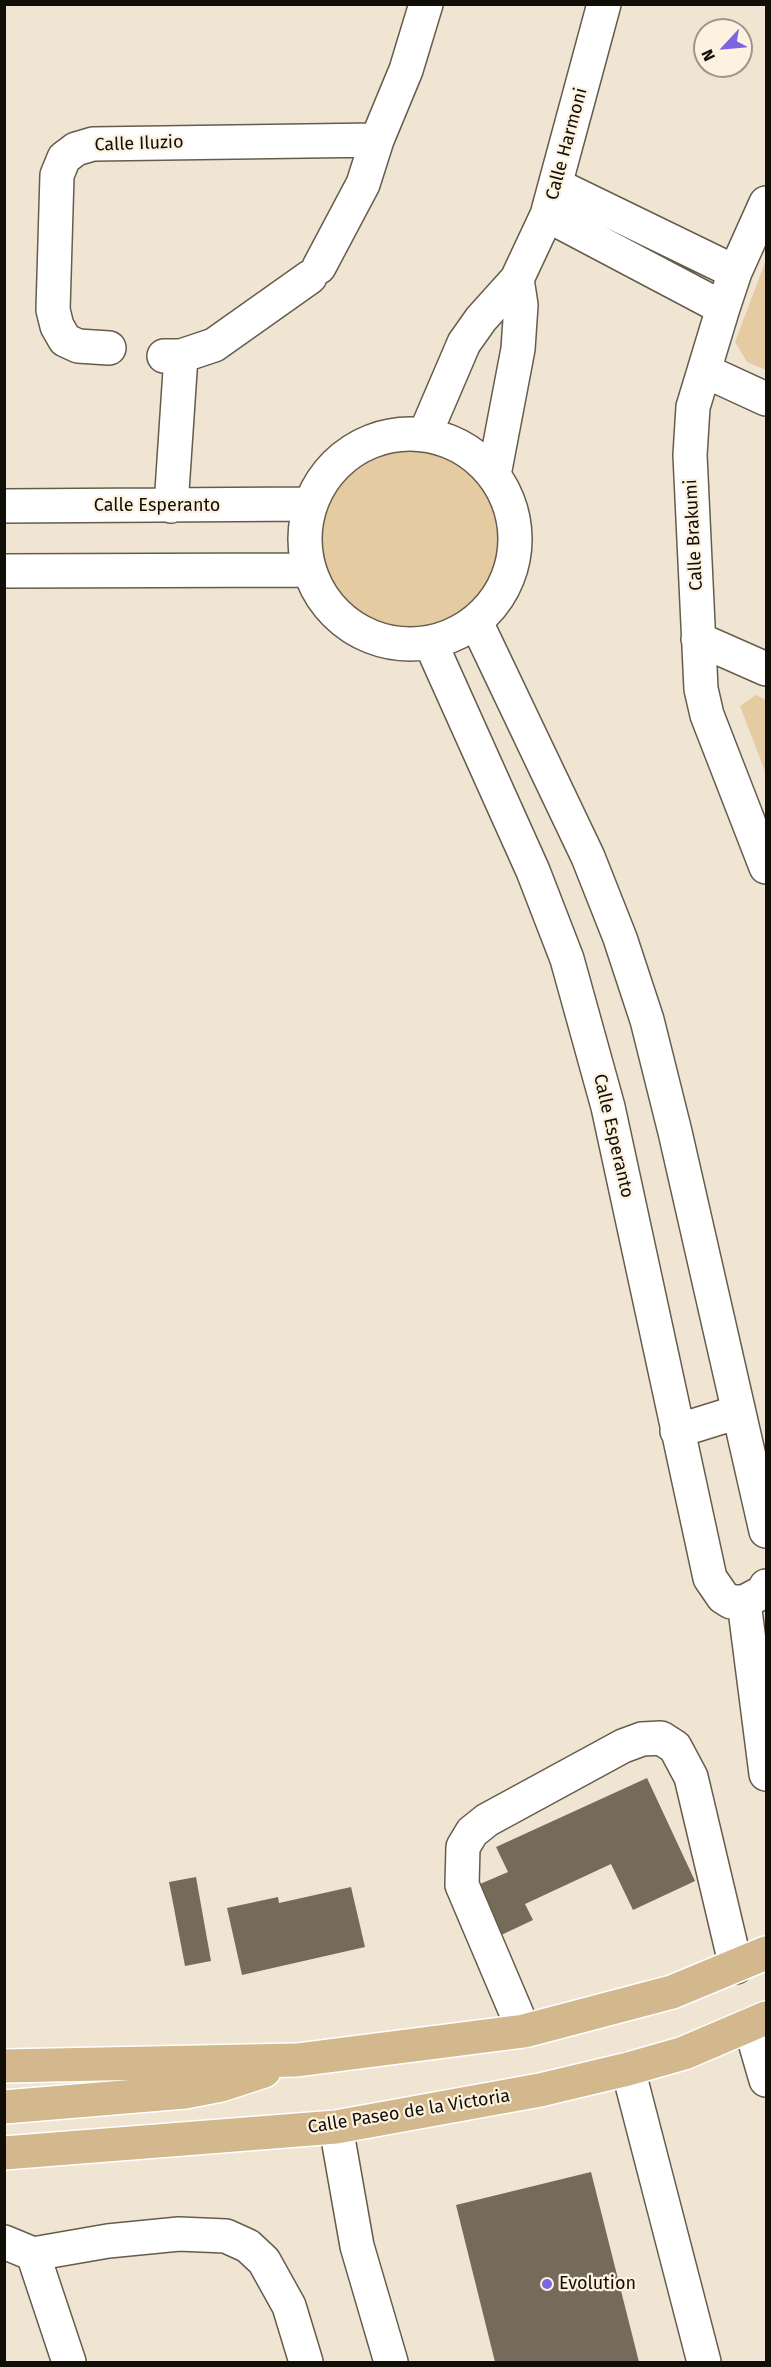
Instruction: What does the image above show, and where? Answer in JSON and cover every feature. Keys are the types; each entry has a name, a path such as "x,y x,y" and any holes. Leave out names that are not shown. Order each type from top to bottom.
{"main road":[{"path":"4,2066 297,2060 524,2031 672,1992 766,1953"},
{"name":"Calle Paseo de la Victoria","path":"4,2153 336,2127 540,2090 628,2069 684,2053 758,2022"},
{"path":"4,2107 185,2092 246,2078 297,2060"}],"street":[{"path":"171,506 173,356 214,345 232,335 314,272 363,184 377,140 406,70 426,4"},
{"name":"Calle Harmoni","path":"425,434 464,343 481,319 518,279 551,200 604,4"},
{"name":"Calle Iluzio","path":"109,348 78,346 65,340 57,326 53,310 57,175 64,158 76,149 93,144 377,140"},
{"path":"551,200 735,272"},
{"path":"551,200 723,308"},
{"name":"Calle Brakumi","path":"766,203 735,272 693,408 690,430 701,689 706,715 766,867"},
{"name":"Calle Harmoni","path":"494,475 518,349 521,305 518,279"},
{"path":"705,371 766,399"},
{"path":"396,434 425,434 464,448 494,475 512,512 515,552 503,591 476,622 455,635 432,644 392,645 356,631 326,604 308,570 304,537 310,504 323,478 343,457 368,442 396,434"},
{"name":"Calle Esperanto","path":"4,506 310,504"},
{"path":"4,571 308,570"},
{"path":"476,622 588,857 620,938 647,1020 670,1109 766,1531"},
{"path":"698,639 766,669"},
{"name":"Calle Esperanto","path":"432,644 533,871 567,958 608,1107 710,1578 723,1597 731,1602 755,1594"},
{"path":"677,1431 738,1412"},
{"path":"755,1594 766,1774"},
{"path":"524,2031 462,1884 463,1847 472,1832 487,1820 623,1746 642,1739 661,1738 675,1747 691,1777 736,1967"},
{"path":"758,2022 766,2080"},
{"path":"628,2069 704,2362"},
{"path":"336,2127 357,2246 391,2362"},
{"path":"69,2362 19,2248 206,2234 226,2236 248,2246 264,2261 289,2306 306,2362"}],"shaded area":[{"path":"766,260 766,370 747,362 735,342"},
{"path":"412,451 446,458 462,466 476,477 487,491 495,507 502,541 495,575 487,591 476,605 462,616 446,624 412,631 378,624 362,616 348,605 337,591 329,575 322,541 329,507 337,491 348,477 362,466 378,458"},
{"path":"756,695 766,700 766,774 740,706"}],"building":[{"path":"647,1778 695,1881 633,1910 611,1864 525,1904 533,1920 497,1937 473,1887 508,1872 496,1847"},
{"path":"196,1877 211,1961 185,1966 169,1882"},
{"path":"351,1887 365,1947 242,1975 227,1908 278,1897 279,1903"},
{"name":"Evolution","path":"591,2172 639,2362 495,2362 456,2205"}],"place":[{"name":"Evolution","path":"547,2284"}]}
